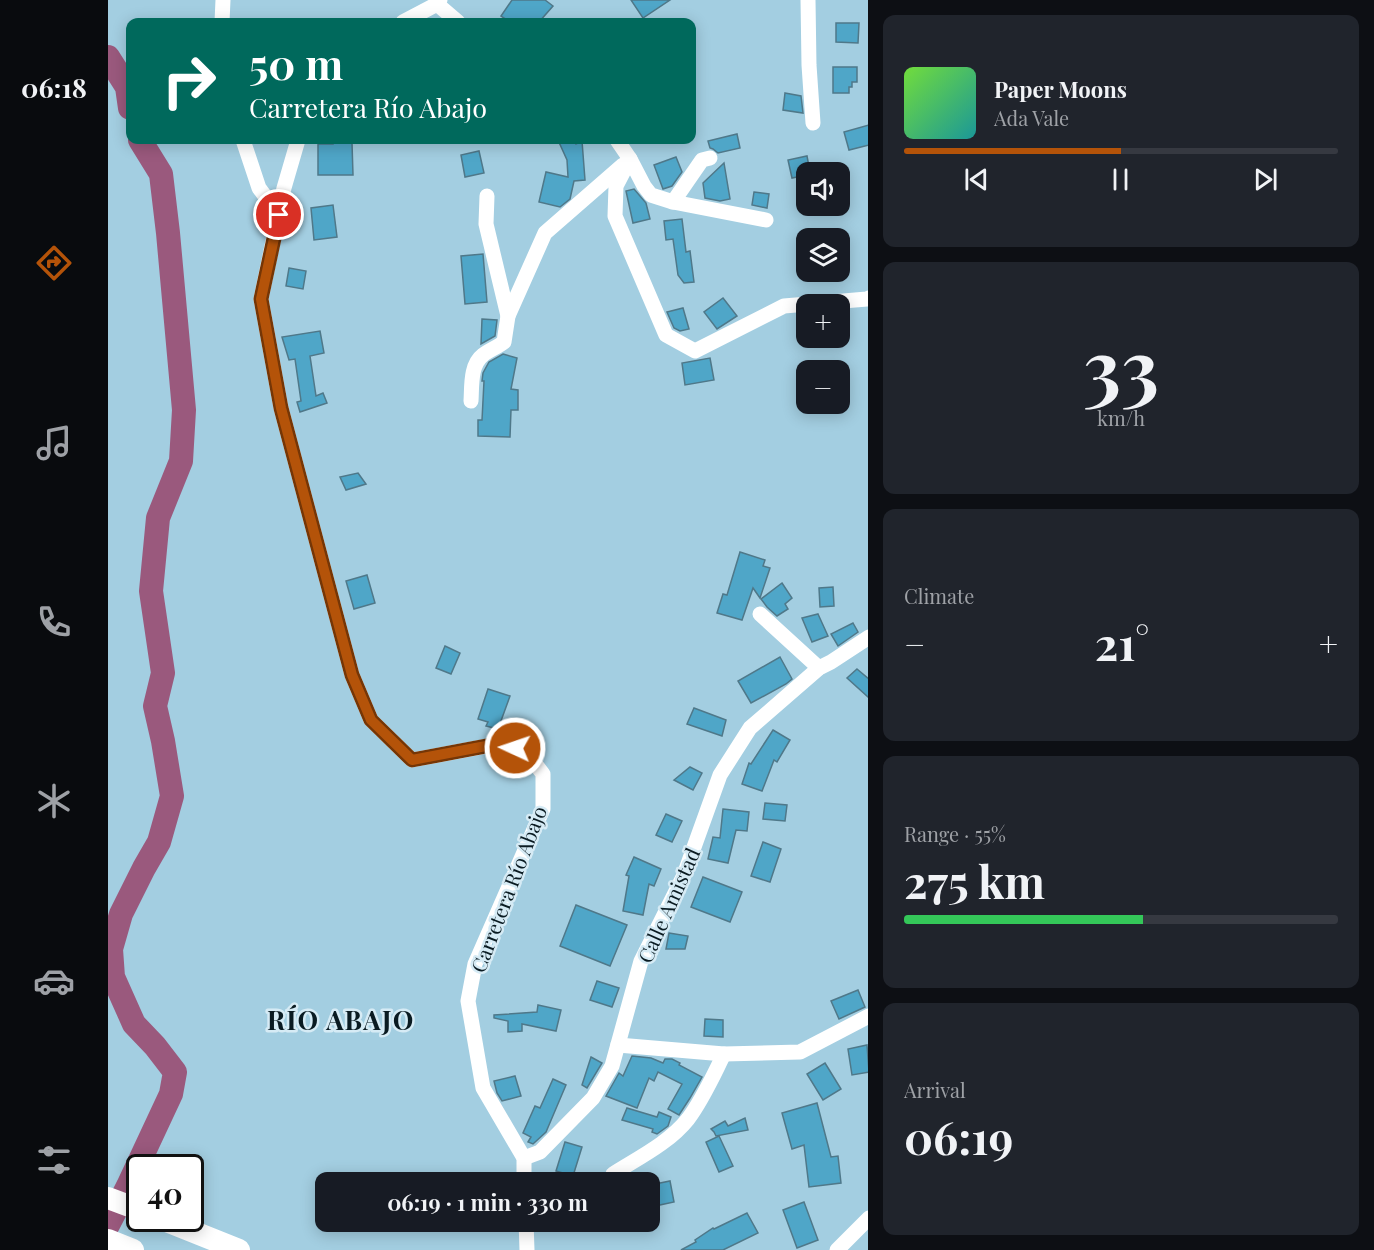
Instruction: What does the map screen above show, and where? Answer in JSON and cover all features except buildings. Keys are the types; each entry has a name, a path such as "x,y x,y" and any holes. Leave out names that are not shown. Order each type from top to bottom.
{"highway":[{"path":"108,1198 126,1205"},
{"path":"194,1232 239,1250"},
{"path":"108,1240 133,1250"}],"street":[{"path":"222,18 223,0"},
{"path":"808,0 813,123"},
{"path":"410,18 439,2 454,18"},
{"path":"244,144 259,188 279,215"},
{"name":"Carretera Río Abajo","path":"297,144 284,188 261,299 281,408 352,675 371,720 412,760 502,743 527,753 543,774 543,809 475,964 468,1001 483,1088 524,1158"},
{"path":"620,144 651,195 673,202 766,220"},
{"path":"673,202 702,160 710,158"},
{"path":"630,159 616,186 615,216 666,335 695,351 784,306 868,298"},
{"path":"471,401 472,374 476,364 482,355 504,342 508,316 545,233 630,159"},
{"path":"487,196 486,224 508,316"},
{"path":"760,614 825,665"},
{"name":"Calle Amistad","path":"524,1158 540,1152 593,1098 612,1066 641,961 684,875 720,775 750,728 825,665 868,637"},
{"path":"618,1045 724,1054 800,1052 868,1016"},
{"path":"616,1172 665,1140 687,1120 705,1092 724,1054"},
{"path":"524,1158 524,1172"},
{"path":"837,1250 868,1218"},
{"path":"526,1232 527,1250"}],"waterway":[{"path":"108,57 126,85"},
{"path":"108,1225 171,1094 175,1072 134,1024 113,977 111,949 121,914 159,842 172,796 155,706 163,673 151,591 158,518 181,461 184,410 161,174 142,144"}],"district":[{"name":"RÍO ABAJO","path":"341,1019"}],"route":[{"path":"279,215 261,299 281,408 352,675 371,720 412,760 502,743 515,748"}]}
